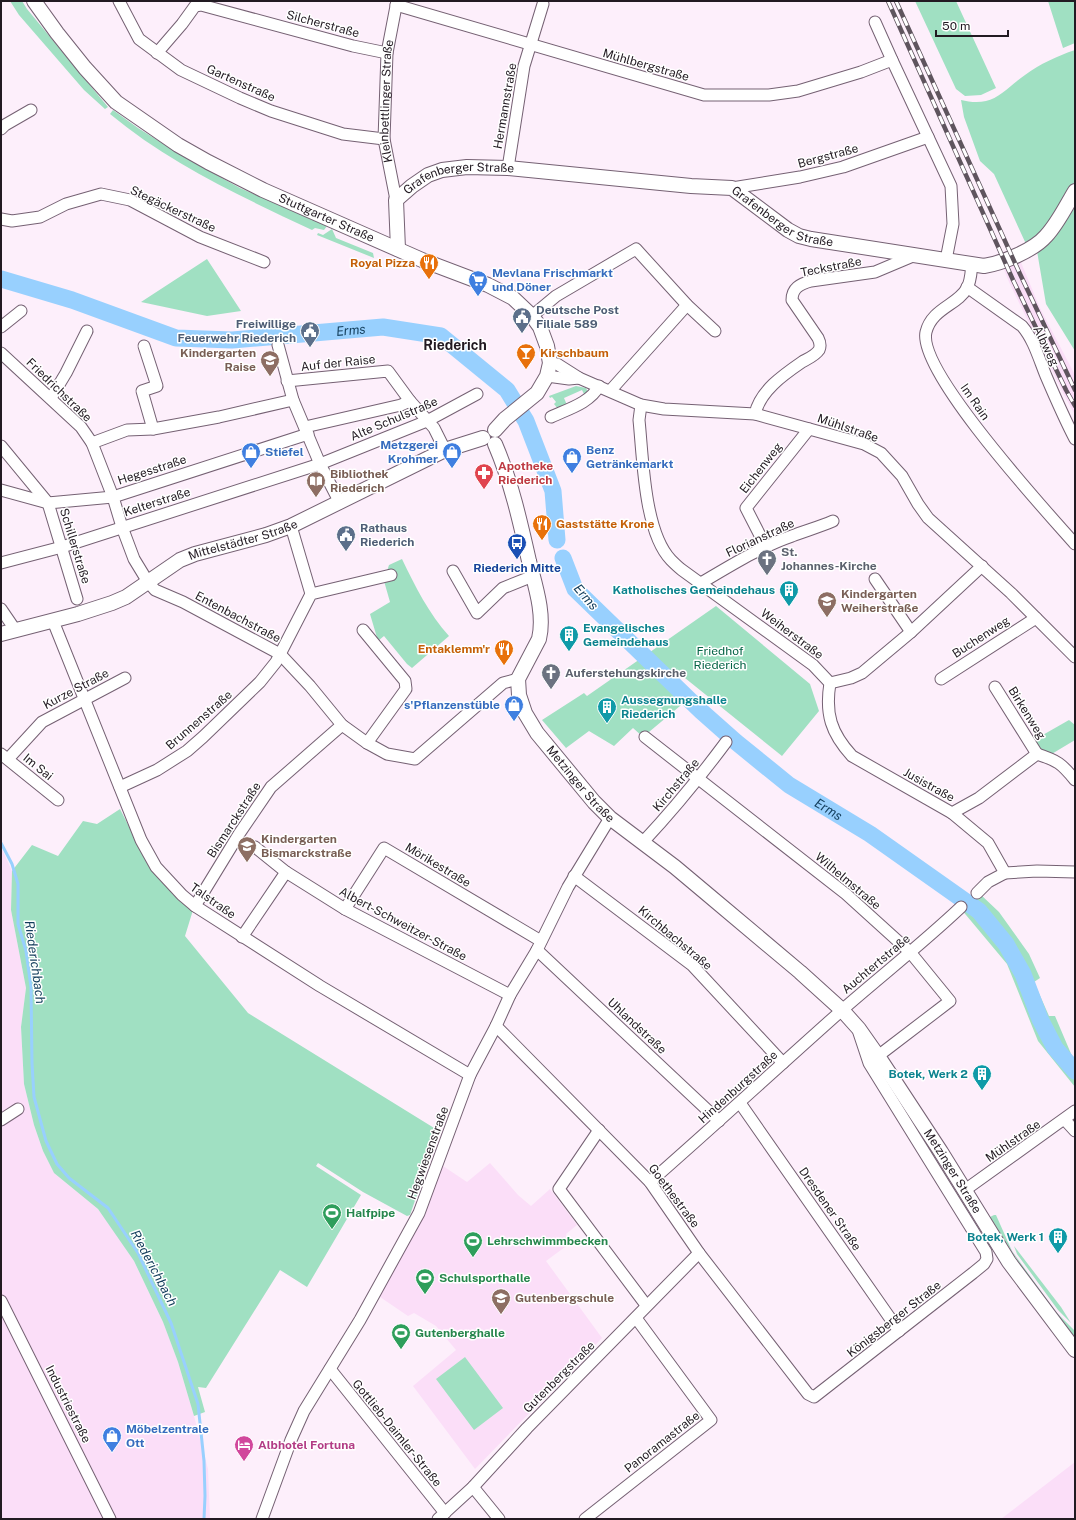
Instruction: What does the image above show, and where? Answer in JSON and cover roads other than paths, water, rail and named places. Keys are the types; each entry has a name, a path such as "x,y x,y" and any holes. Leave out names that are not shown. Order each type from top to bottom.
{"street":[{"name":"Stuttgarter Straße","path":"34,1 56,33 90,74 116,102 178,145 263,190 422,260 502,291 513,298 532,316 540,327 547,346 549,369"},
{"name":"Gartenstraße","path":"119,1 139,40 182,70 271,111 343,134 384,140"},
{"name":"Silcherstraße","path":"156,53 182,24 194,3 387,54"},
{"name":"Kleinbettlinger Straße","path":"397,3 387,54 384,140 396,200 398,249"},
{"name":"Mühlbergstraße","path":"397,3 532,46 704,95 769,95 798,91 861,72 892,60"},
{"name":"Hermannstraße","path":"508,168 524,66 532,46 543,4"},
{"path":"875,22 951,186 953,224 946,260"},
{"path":"1,129 5,125 31,110"},
{"name":"Bergstraße","path":"732,188 800,177 843,167 928,137"},
{"name":"Grafenberger Straße","path":"396,200 428,175 442,170 467,167 508,168 691,186 732,188 788,230 799,236 913,256 984,266 996,264 1020,254 1036,245 1046,237 1075,191"},
{"name":"Stegäckerstraße","path":"1,219 12,221 40,217 66,204 101,194 130,200 200,237 264,262"},
{"path":"532,316 556,296 636,249 687,305 714,331"},
{"name":"Teckstraße","path":"754,414 757,404 769,388 820,349 818,338 792,300 792,294 795,288 802,284 811,282 875,272 913,256"},
{"path":"967,287 972,264"},
{"name":"Albweg","path":"967,287 1022,326 1027,332 1063,416 1075,439"},
{"name":"Im Rain","path":"967,287 959,297 939,312 928,326 925,341 928,351 940,374 964,411 989,444 1016,478 1075,544"},
{"path":"610,390 687,305"},
{"path":"1,327 21,311"},
{"path":"51,398 66,373 87,330"},
{"path":"278,345 293,400 320,464 340,503"},
{"path":"144,346 157,386 142,391 153,429"},
{"name":"Friedrichstraße","path":"1,353 81,427 92,443 113,497 134,559 148,582"},
{"name":"Mühlstraße","path":"549,369 564,368 579,378 610,390 641,405 664,409 754,414 864,444 881,453 902,476 928,518 982,566 1075,657"},
{"path":"518,679 539,639 541,632 540,613 536,589 512,491 491,437 504,419 530,400 540,389 549,369"},
{"name":"Auf der Raise","path":"288,381 388,371 410,401 434,428 445,450"},
{"path":"551,416 588,400 595,394 599,386"},
{"name":"Alte Schulstraße","path":"320,464 427,421 476,392"},
{"path":"92,443 128,430 153,429 219,417 293,400"},
{"name":"Hegesstraße","path":"1,490 48,503 113,497 307,431 401,405 410,401"},
{"name":"Weiherstraße","path":"641,405 639,420 649,508 652,522 670,559 813,665 830,683"},
{"name":"Eichenweg","path":"766,547 746,508 809,429"},
{"name":"Mittelstädter Straße","path":"1,634 78,614 126,597 180,560 195,554 266,535 291,526 445,450 491,437"},
{"name":"Schillerstraße","path":"1,446 48,503 77,599"},
{"name":"Kelterstraße","path":"1,563 62,546 320,464"},
{"name":"Florianstraße","path":"701,583 766,547 833,521"},
{"path":"291,526 311,594 391,575"},
{"path":"830,683 851,678 862,673 911,632 982,566"},
{"path":"453,571 477,613 503,588 533,576"},
{"path":"875,578 911,632"},
{"name":"Entenbachstraße","path":"148,582 155,590 183,602 280,654 310,686 342,725 387,754 415,758 503,683 518,679"},
{"name":"Brunnenstraße","path":"120,787 159,769 187,751 260,682 280,654 311,594"},
{"path":"1,609 16,631"},
{"name":"Buchenweg","path":"941,679 1036,618"},
{"name":"Talstraße","path":"53,621 141,840 156,867 182,895 195,906 320,986 470,1075"},
{"path":"363,630 405,681 406,689 368,743"},
{"name":"Kurze Straße","path":"4,757 42,722 125,678"},
{"name":"Metzinger Straße","path":"518,679 519,695 525,713 537,733 594,802 610,818 643,842 756,934 842,1010 859,1029 941,1152 1009,1262 1075,1350"},
{"name":"Jusistraße","path":"830,683 828,711 833,729 841,744 852,756 952,813 978,798 1037,754"},
{"name":"Birkenweg","path":"995,687 1037,754"},
{"name":"Bismarckstraße","path":"195,906 239,834 271,787 342,725"},
{"name":"Wilhelmstraße","path":"645,737 700,778 846,894 910,952 950,1001 878,1056"},
{"name":"Kirchstraße","path":"643,842 681,802 726,742"},
{"path":"1037,754 1063,765 1075,780"},
{"name":"Im Sai","path":"4,757 58,800"},
{"path":"952,813 988,843 1005,873"},
{"name":"Hegwiesenstraße","path":"262,1519 300,1419 364,1313 419,1213 470,1075 496,1026 510,995 539,946 574,876 610,818"},
{"name":"Albert-Schweitzer-Straße","path":"255,847 286,872 345,909 510,995"},
{"name":"Mörikestraße","path":"345,909 384,848 539,946"},
{"path":"977,893 988,882 1005,873 1038,871 1075,872"},
{"path":"242,937 286,872"},
{"name":"Kirchbachstraße","path":"574,876 692,966 783,1063"},
{"name":"Auchtertstraße","path":"842,1010 927,939 961,907"},
{"name":"Uhlandstraße","path":"539,946 719,1121"},
{"name":"Hindenburgstraße","path":"650,1182 740,1103 842,1010"},
{"name":"Goethestraße","path":"496,1026 650,1182 699,1253 808,1394 814,1397"},
{"name":"Metzinger Straße","path":"859,1029 860,1038 869,1063 986,1252 987,1259"},
{"name":"Dresdener Straße","path":"740,1103 899,1331"},
{"path":"1,1120 18,1109"},
{"name":"Mühlstraße","path":"965,1190 1065,1120 1075,1111"},
{"path":"1065,1120 1075,1131"},
{"path":"599,1130 559,1189 646,1305"},
{"name":"Gutenbergstraße","path":"441,1516 473,1487 527,1428 636,1318 646,1305 699,1253"},
{"name":"Königsberger Straße","path":"814,1397 973,1273 984,1264 987,1259"},
{"name":"Industriestraße","path":"1,1301 110,1519"},
{"name":"Panoramastraße","path":"585,1519 711,1420 636,1318"},
{"name":"Gottlieb-Daimler-Straße","path":"330,1369 441,1516"},
{"path":"473,1487 499,1519"}],"waterway":[{"name":"Erms","path":"1,279 72,300 176,338 232,340 383,327 441,336 507,390 526,421 553,491 557,540"},
{"name":"Erms","path":"563,558 575,589 701,711 736,742 789,785 870,834 979,911 1006,944 1023,974 1040,1019 1055,1048 1075,1071"},
{"name":"Riederichbach","path":"1,843 12,864 18,884 18,924 26,951 31,987 34,1097 46,1141 57,1164 69,1178 108,1208 138,1253 171,1323 198,1404 204,1461 204,1519"}],"railway":[{"path":"888,1 1013,280 1075,406"},
{"path":"896,1 1020,274 1075,390"}],"place":[{"name":"Royal Pizza","path":"429,280"},
{"name":"Mevlana Frischmarkt und Döner","path":"478,297"},
{"name":"Deutsche Post Filiale 589","path":"522,334"},
{"name":"Freiwillige Feuerwehr Riederich","path":"310,348"},
{"name":"Kirschbaum","path":"526,370"},
{"name":"Kindergarten Raise","path":"270,377"},
{"name":"Stiefel","path":"251,469"},
{"name":"Metzgerei Krohmer","path":"452,469"},
{"name":"Benz Getränkemarkt","path":"572,474"},
{"name":"Apotheke Riederich","path":"484,490"},
{"name":"Bibliothek Riederich","path":"316,498"},
{"name":"Gaststätte Krone","path":"542,541"},
{"name":"Rathaus Riederich","path":"346,552"},
{"name":"Riederich Mitte","path":"517,560"},
{"name":"St. Johannes-Kirche","path":"767,576"},
{"name":"Katholisches Gemeindehaus","path":"789,607"},
{"name":"Kindergarten Weiherstraße","path":"827,618"},
{"name":"Evangelisches Gemeindehaus","path":"569,652"},
{"name":"Entaklemm'r","path":"504,666"},
{"name":"Auferstehungskirche","path":"551,690"},
{"name":"s'Pflanzenstüble","path":"514,722"},
{"name":"Aussegnungshalle Riederich","path":"607,724"},
{"name":"Kindergarten Bismarckstraße","path":"247,863"},
{"name":"Botek, Werk 2","path":"982,1091"},
{"name":"Halfpipe","path":"332,1230"},
{"name":"Botek, Werk 1","path":"1058,1254"},
{"name":"Lehrschwimmbecken","path":"473,1258"},
{"name":"Schulsporthalle","path":"425,1295"},
{"name":"Gutenbergschule","path":"501,1315"},
{"name":"Gutenberghalle","path":"401,1350"},
{"name":"Möbelzentrale Ott","path":"112,1453"},
{"name":"Albhotel Fortuna","path":"244,1462"}],"district":[{"name":"Riederich","path":"455,345"}],"park label":[{"name":"Friedhof Riederich","path":"720,658"}]}
